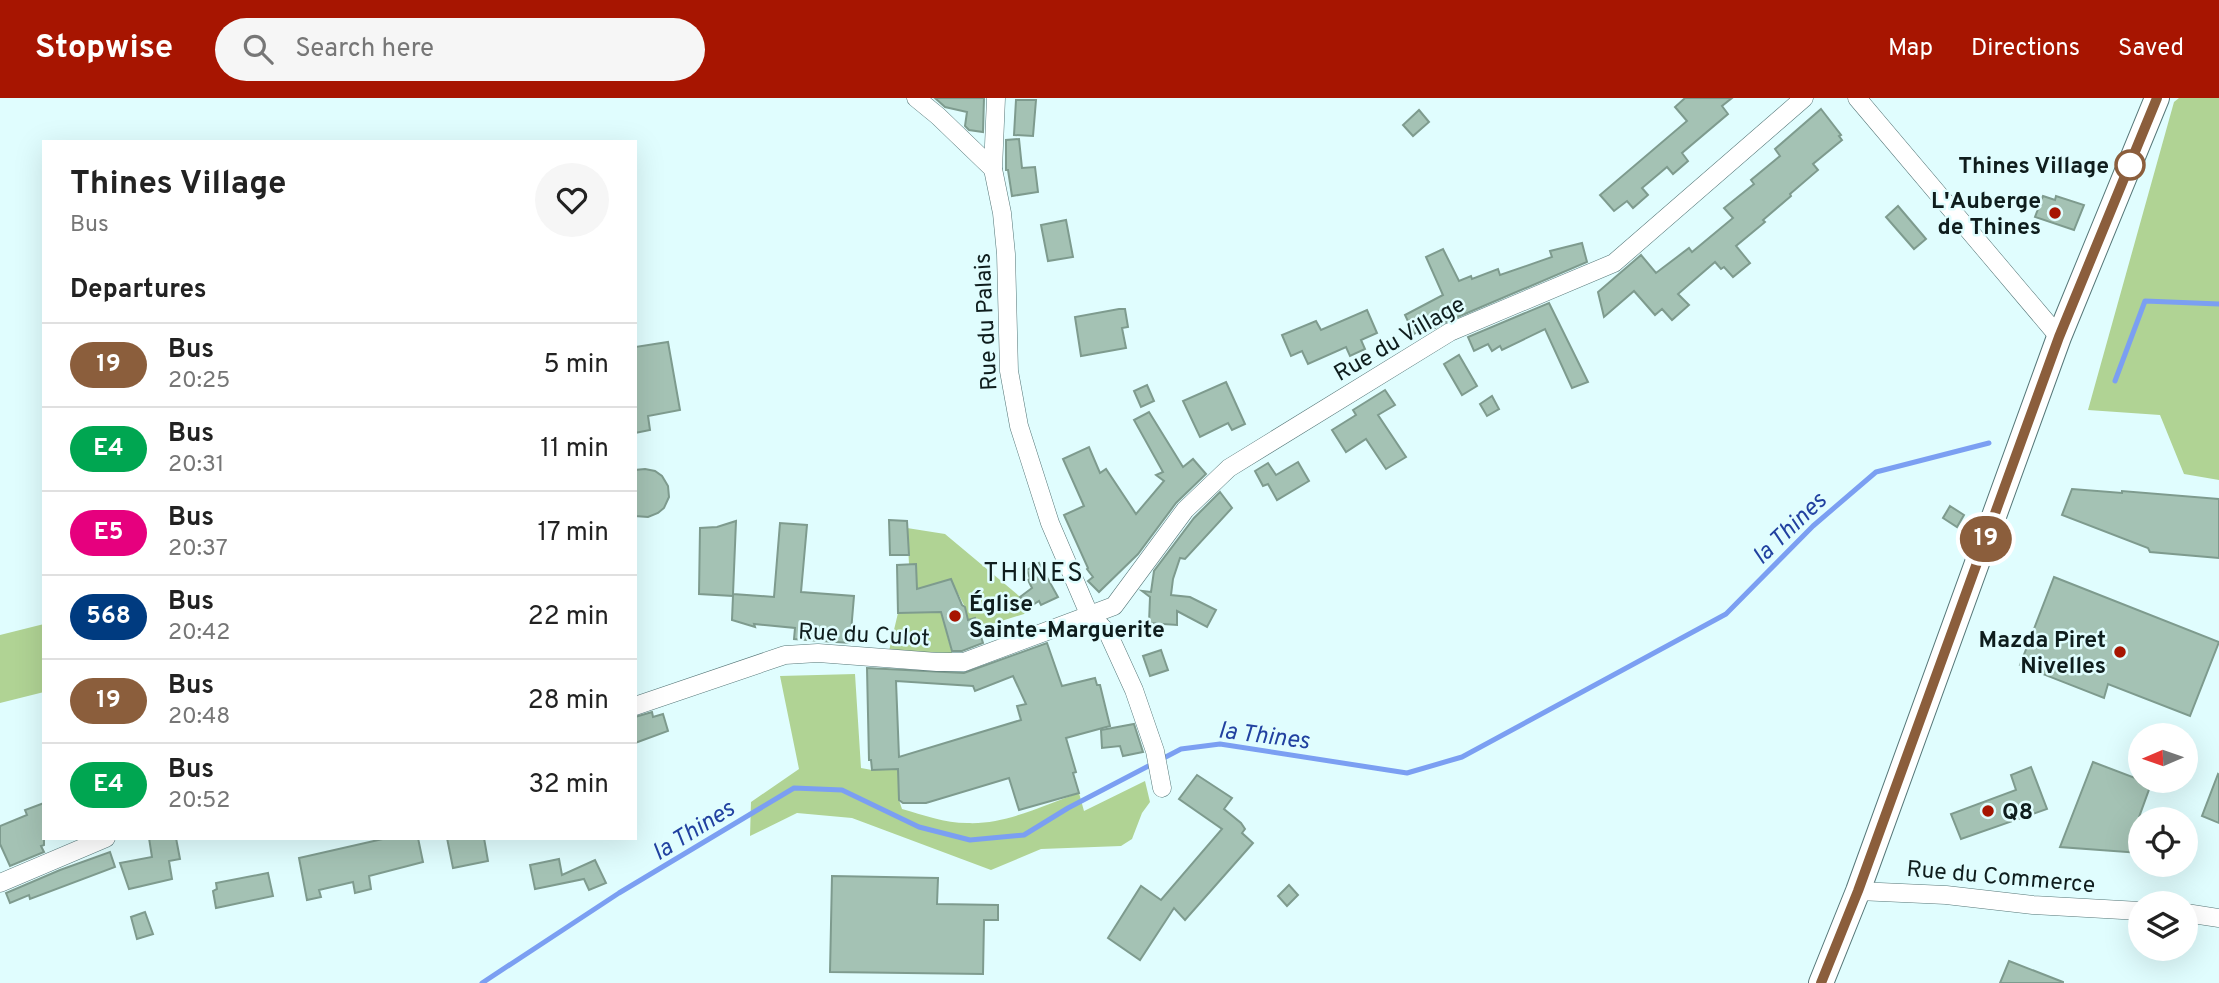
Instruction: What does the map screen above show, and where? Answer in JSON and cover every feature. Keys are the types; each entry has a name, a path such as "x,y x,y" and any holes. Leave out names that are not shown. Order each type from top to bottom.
{"main road":[{"path":"1821,983 1858,891 2059,337 2157,98"}],"street":[{"path":"916,98 993,169"},
{"name":"Rue du Palais","path":"996,98 993,169 1002,213 1006,254 1009,371 1019,426 1050,523 1089,614"},
{"name":"Rue du Village","path":"1108,633 1114,606 1185,510 1228,468 1450,332 1614,263 1804,98"},
{"path":"1857,98 2059,337"},
{"path":"1114,606 1089,614 1108,633 1134,690 1155,751 1162,788"},
{"name":"Rue du Culot","path":"637,705 785,655 818,653 964,662 1089,614"},
{"path":"0,883 101,840"},
{"name":"Rue du Commerce","path":"1858,891 1946,895 2033,905 2128,910"},
{"path":"2198,915 2219,918"}],"green space":[{"path":"2179,98 2219,98 2219,480 2184,474 2160,415 2088,410 2174,102"},
{"path":"907,528 945,534 1031,606 1024,614 979,628 975,618 968,620 965,607 951,580 939,583 941,613 952,653 889,651 898,613 917,612 916,565 909,564"},
{"path":"42,624 42,692 0,703 0,635"},
{"path":"855,674 861,768 898,769 902,809 951,822 981,823 1024,813 1079,793 1084,811 1145,781 1150,802 1142,813 1132,839 1121,846 1041,849 991,870 852,818 797,813 750,836 751,802 799,769 780,676"}],"building":[{"path":"935,98 984,98 983,132 969,130 965,126 967,112 945,107"},
{"path":"1685,98 1732,98 1722,106 1728,114 1682,153 1688,161 1673,174 1667,167 1642,188 1648,195 1633,208 1627,201 1614,211 1600,195 1687,121 1675,107"},
{"path":"1016,100 1036,100 1033,136 1014,135"},
{"path":"1821,109 1842,140 1813,164 1818,170 1763,220 1765,222 1736,246 1750,263 1733,277 1715,262 1678,294 1689,305 1672,320 1662,309 1655,315 1634,291 1604,317 1598,292 1641,255 1656,273 1689,248 1692,252 1733,218 1724,208 1754,184 1751,180 1780,156 1775,149"},
{"path":"1419,110 1429,122 1413,136 1403,125"},
{"path":"1019,139 1022,168 1035,167 1038,192 1012,196 1006,170 1006,140"},
{"path":"2043,196 2055,200 2056,196 2084,205 2074,230 2035,217"},
{"path":"1898,206 1926,239 1914,249 1886,217"},
{"path":"1066,220 1073,257 1048,261 1041,225"},
{"path":"1582,243 1587,262 1435,328 1433,324 1414,334 1405,315 1443,295 1426,257 1443,249 1459,281 1498,269 1500,275 1552,257 1550,251"},
{"path":"1549,303 1588,382 1572,388 1545,329 1502,350 1500,346 1492,351 1488,344 1474,351 1468,337"},
{"path":"1125,309 1128,327 1122,328 1126,348 1081,356 1075,317"},
{"path":"1367,310 1377,333 1361,340 1365,349 1350,356 1346,347 1308,364 1302,351 1291,356 1282,335 1316,321 1321,330"},
{"path":"668,342 680,410 648,416 650,430 637,433 637,347"},
{"path":"1459,355 1477,386 1462,395 1444,364"},
{"path":"1226,382 1245,424 1232,430 1228,423 1200,437 1183,401"},
{"path":"1147,385 1154,401 1141,407 1134,391"},
{"path":"1385,390 1395,405 1378,415 1406,457 1386,469 1366,439 1346,452 1332,430 1356,415 1353,410"},
{"path":"1492,396 1499,409 1487,416 1480,404"},
{"path":"1149,412 1183,467 1193,459 1206,474 1176,503 1138,554 1099,592 1088,581 1093,577 1064,515 1084,506 1063,459 1089,447 1100,473 1106,469 1136,514 1164,481 1156,475 1163,472 1134,420"},
{"path":"1298,462 1309,481 1277,500 1268,484 1263,486 1255,471 1268,463 1276,475"},
{"path":"637,470 655,471 668,486 669,497 664,508 648,517 637,516"},
{"path":"2072,489 2219,499 2219,558 2150,552 2148,548 2062,515"},
{"path":"1220,492 1232,508 1185,559 1180,558 1171,595 1190,597 1216,610 1207,627 1177,611 1177,625 1149,623 1150,597 1142,591 1151,592 1154,571 1194,518"},
{"path":"1950,506 1964,515 1957,527 1943,518"},
{"path":"889,520 907,521 909,555 890,555"},
{"path":"736,521 733,594 774,597 780,523 807,525 801,592 854,596 850,643 794,639 795,628 754,624 755,627 732,620 733,596 699,594 700,528 717,527"},
{"path":"1039,563 1058,597 1041,605 1039,601 1031,606 1020,597 1032,588 1027,570"},
{"path":"916,564 917,589 951,579 965,607 968,620 975,618 983,643 962,651 952,651 941,612 898,613 897,565"},
{"name":"Mazda Piret Nivelles","path":"2054,577 2219,642 2190,716 2108,684 2104,698 2020,665"},
{"path":"1047,643 1062,686 1095,678 1097,685 1100,685 1110,726 1066,738 1079,793 1019,810 1009,778 926,803 903,803 899,800 898,769 872,770 869,760 867,668 964,673","holes":["1013,676 1026,704 1017,706 1021,720 899,757 896,681 973,686 975,691"]},
{"path":"1161,650 1168,670 1150,676 1143,656"},
{"path":"652,712 653,717 663,714 668,731 637,742 637,716"},
{"path":"1134,724 1143,752 1123,756 1120,746 1102,748 1101,730"},
{"path":"2093,762 2128,775 2128,793 2148,793 2143,807 2128,807 2128,852 2060,847"},
{"path":"2031,767 2047,809 1961,839 1951,814 2016,790 2011,775"},
{"path":"1197,775 1232,798 1224,809 1241,823 1245,829 1242,833 1253,843 1185,920 1174,908 1140,960 1108,938 1141,886 1161,900 1222,829 1179,799"},
{"path":"2219,775 2219,823 2202,816"},
{"path":"42,804 44,845 41,846 44,852 10,866 0,844 0,826 27,815 25,810"},
{"path":"149,840 176,840 180,859 169,861 172,879 129,889 120,863 152,857"},
{"path":"378,840 418,840 423,862 369,876 371,889 355,893 353,882 319,890 321,897 307,900 299,858"},
{"path":"447,840 484,840 488,861 453,868"},
{"path":"110,852 115,867 30,899 29,895 10,903 6,893"},
{"path":"559,859 562,875 595,860 606,883 589,890 584,879 535,889 530,865"},
{"path":"268,873 273,896 216,908 213,891 217,889 216,883"},
{"path":"832,876 938,878 937,904 998,905 998,920 984,920 983,974 830,972"},
{"path":"1289,885 1298,895 1287,906 1278,896"},
{"path":"145,912 153,934 137,939 131,917"},
{"path":"2009,961 2063,982 2063,983 2000,983"}],"waterway":[{"name":"la Thines","path":"2115,381 2145,301 2219,304"},
{"name":"la Thines","path":"482,983 619,893 794,788 842,790 919,827 970,840 1024,835 1068,808 1181,749 1220,744 1407,773 1462,757 1726,614 1813,526 1876,472 1989,443"}],"bus line":[{"name":"19","path":"1821,983 1858,891 2059,337 2157,98"}],"place":[{"name":"Thines Village","path":"2130,165"},
{"name":"L'Auberge de Thines","path":"2055,213"},
{"name":"Église Sainte-Marguerite","path":"955,616"},
{"name":"Mazda Piret Nivelles","path":"2120,652"},
{"name":"Q8","path":"1988,811"}],"district":[{"name":"THINES","path":"1034,572"}]}
